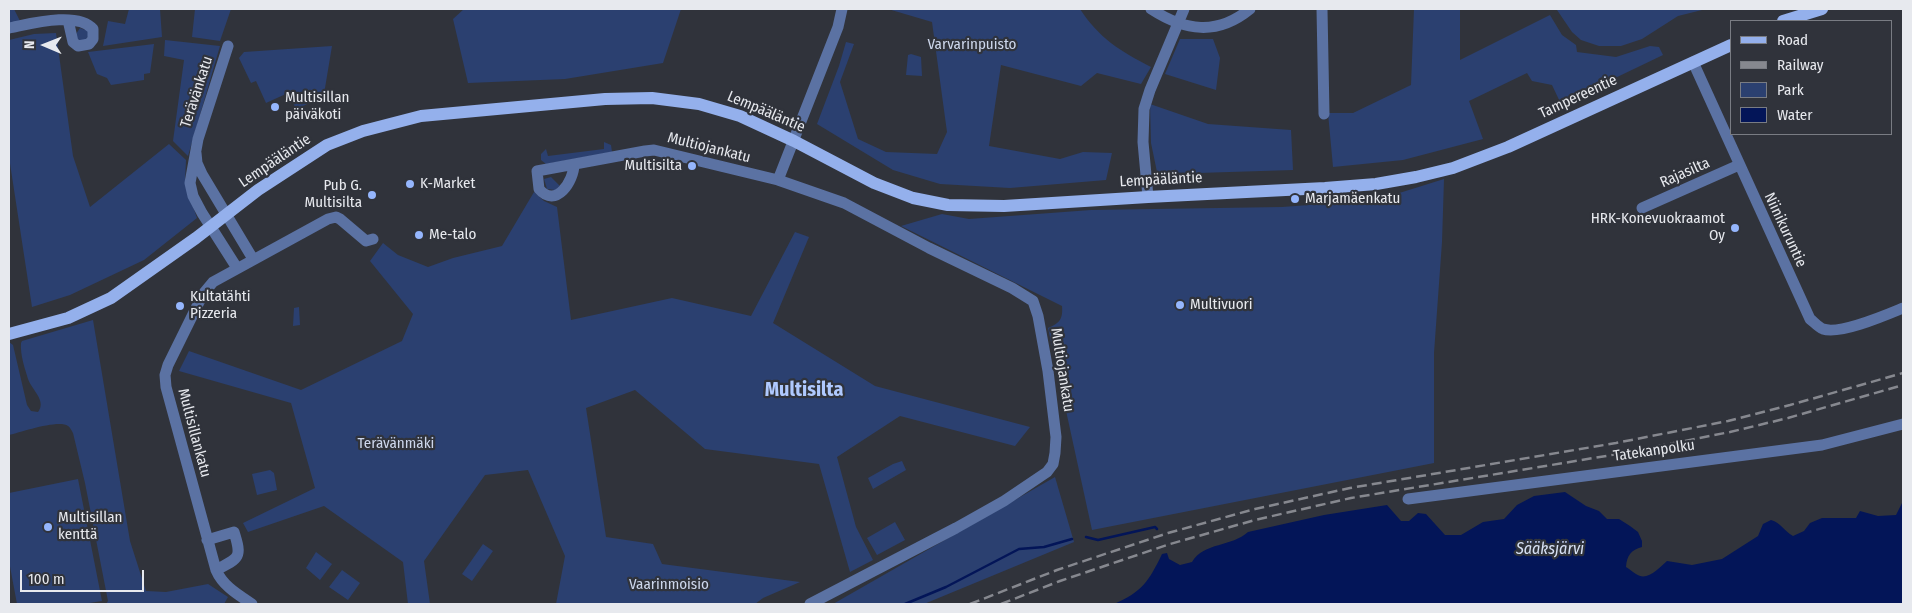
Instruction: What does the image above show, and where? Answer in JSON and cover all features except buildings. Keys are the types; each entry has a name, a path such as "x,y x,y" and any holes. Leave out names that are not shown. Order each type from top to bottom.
{"main road":[{"path":"1787,20 1822,9"},
{"name":"Tampereentie","path":"1437,172 1508,147 1730,45"},
{"name":"Lempääläntie","path":"9,334 68,318 98,305 127,288 258,190 327,145 369,130 421,116 605,99 660,99 714,107 740,116 794,141 874,183 913,198 929,203 972,206 1004,206 1376,184 1437,172"}],"street":[{"path":"778,180 838,27 842,9"},
{"path":"1151,9 1178,23 1197,28 1217,26 1235,20 1250,9"},
{"path":"1148,196 1143,142 1144,109 1184,9"},
{"path":"1322,9 1324,114"},
{"path":"9,28 56,19 68,20"},
{"name":"Terävänkatu","path":"211,225 202,214 192,190 191,170 228,46"},
{"name":"Niinikuruntie","path":"1693,62 1810,319 1822,329 1834,330 1880,318 1903,308"},
{"name":"Terävänkatu","path":"196,148 197,162 202,174 227,214"},
{"name":"Multiojankatu","path":"574,164 654,150 778,180 844,203 929,248 1012,288 1033,301 1038,316 1046,362 1056,437 1056,453 1047,472 1004,501 956,528 810,604"},
{"name":"Rajasilta","path":"1642,208 1739,165"},
{"path":"227,214 253,259"},
{"name":"Multisillankatu","path":"252,604 229,588 220,579 216,570 166,387 165,375 168,365 203,294 214,282 328,219 336,217 366,241 373,239"},
{"path":"211,225 237,268"},
{"name":"Tatekanpolku","path":"1408,499 1822,445 1903,424"},
{"path":"207,540 234,532 239,548 239,555 235,560 216,570"}],"green space":[{"path":"9,9 14,9 20,21 9,23"},
{"path":"129,9 160,9 162,37 103,46 108,21 125,24"},
{"path":"195,9 231,9 220,41 192,37"},
{"path":"464,9 681,9 663,63 565,79 468,83 453,19"},
{"name":"Varvarinpuisto","path":"888,9 1080,9 1095,28 1111,43 1151,67 1141,84 1097,73 1081,86 1001,65 989,146 1060,159 1083,152 1112,153 1106,180 1010,188 940,184 893,170 817,124 846,42 854,44 840,82 858,139 886,152 937,154 947,132 932,22"},
{"path":"1414,9 1460,9 1460,60 1550,15 1562,35 1576,45 1577,52 1616,57 1650,46 1659,47 1663,55 1561,104 1552,85 1532,81 1527,73 1469,101 1483,139 1403,160 1333,167 1328,113 1353,113 1411,85"},
{"path":"1557,10 1702,10 1678,16 1642,39 1621,46 1599,46 1581,40 1572,32"},
{"path":"80,28 91,32 84,42 77,39 76,34"},
{"path":"56,33 73,156 90,207 169,144 186,160 185,182 197,218 144,260 70,295 32,307 9,157 9,40 34,34"},
{"path":"1180,39 1213,39 1220,58 1216,90 1165,74"},
{"path":"165,40 220,46 188,156 173,141 184,60 164,56"},
{"path":"154,44 150,73 144,74 144,80 111,85 107,78 97,74 88,52"},
{"path":"332,46 324,94 319,99 296,109 288,93 266,103 256,81 251,83 239,58 244,52"},
{"path":"908,55 921,57 922,76 906,75"},
{"path":"1150,104 1208,124 1291,130 1293,170 1198,173 1157,172 1151,143"},
{"path":"604,142 611,145 612,152 546,164 541,160 541,154 546,149 548,156 604,149"},
{"path":"551,177 560,186 555,190 547,189 544,179"},
{"path":"1444,179 1442,242 1434,353 1434,463 1092,530 1048,328 1060,320 1062,306 901,226 942,214 969,219 1091,210 1282,207 1377,200"},
{"path":"534,192 544,201 557,207 571,320 672,298 751,316 795,232 809,237 773,323 875,386 1030,427 1015,446 900,416 837,457 856,527 873,560 850,572 819,464 705,449 635,390 586,408 606,537 653,544 662,564 800,582 763,598 755,604 556,604 565,556 528,470 485,475 424,561 430,604 408,604 403,562 324,506 248,532 243,523 315,488 291,403 179,371 189,351 301,390 402,341 413,314 370,261 383,243 398,255 428,267 453,258 502,246"},
{"path":"299,307 300,325 293,326 294,308"},
{"path":"93,320 130,541 146,591 166,592 208,584 228,597 224,604 106,604 108,601 85,483 72,430 63,424 57,424 9,435 9,342 13,345 27,405 31,411 38,412 41,404 28,379 21,352 22,341"},
{"path":"902,461 906,470 873,489 868,478"},
{"path":"270,470 274,473 277,490 257,495 252,474"},
{"path":"1055,477 1074,542 924,604 833,604"},
{"name":"Multisillan kenttä","path":"78,479 102,601 83,604 17,604 9,561 9,493"},
{"path":"895,522 905,540 877,555 867,538"},
{"path":"483,544 493,551 472,581 462,574"},
{"path":"316,552 332,564 320,580 306,568"},
{"path":"342,570 360,583 348,600 329,587"}],"water":[{"name":"Sääksjärvi","path":"1565,492 1586,506 1599,511 1607,519 1619,519 1638,532 1642,541 1642,547 1630,554 1626,567 1640,576 1653,573 1667,561 1692,565 1722,559 1758,536 1763,524 1771,520 1793,536 1804,531 1810,523 1822,518 1856,518 1860,511 1878,516 1896,515 1903,501 1903,604 1114,604 1124,600 1144,585 1162,554 1167,553 1169,559 1180,565 1192,562 1204,551 1241,537 1248,532 1324,515 1387,505 1401,521 1409,521 1418,513 1426,514 1445,535 1461,535 1483,522 1504,519 1517,505 1534,496"}],"waterway":[{"path":"1086,537 1098,540 1155,527 1157,529"},
{"path":"905,604 946,587 1019,549 1044,547 1072,539"}],"railway":[{"path":"970,604 1057,570 1168,533 1255,509 1350,488 1616,443 1728,421 1903,373"},
{"path":"1001,604 1060,581 1170,544 1255,520 1351,498 1618,454 1730,432 1788,418 1903,385"}],"place":[{"name":"Multisillan päiväkoti","path":"275,107"},
{"name":"Multisilta","path":"692,166"},
{"name":"K-Market","path":"410,184"},
{"name":"Pub G. Multisilta","path":"372,195"},
{"name":"Marjamäenkatu","path":"1295,199"},
{"name":"HRK-Konevuokraamot Oy","path":"1735,228"},
{"name":"Me-talo","path":"419,235"},
{"name":"Multivuori","path":"1180,305"},
{"name":"Kultatähti Pizzeria","path":"180,306"},
{"name":"Multisillan kenttä","path":"48,527"}],"district":[{"name":"Multisilta","path":"804,390"}],"park label":[{"name":"Terävänmäki","path":"396,444"},
{"name":"Vaarinmoisio","path":"669,585"}]}
